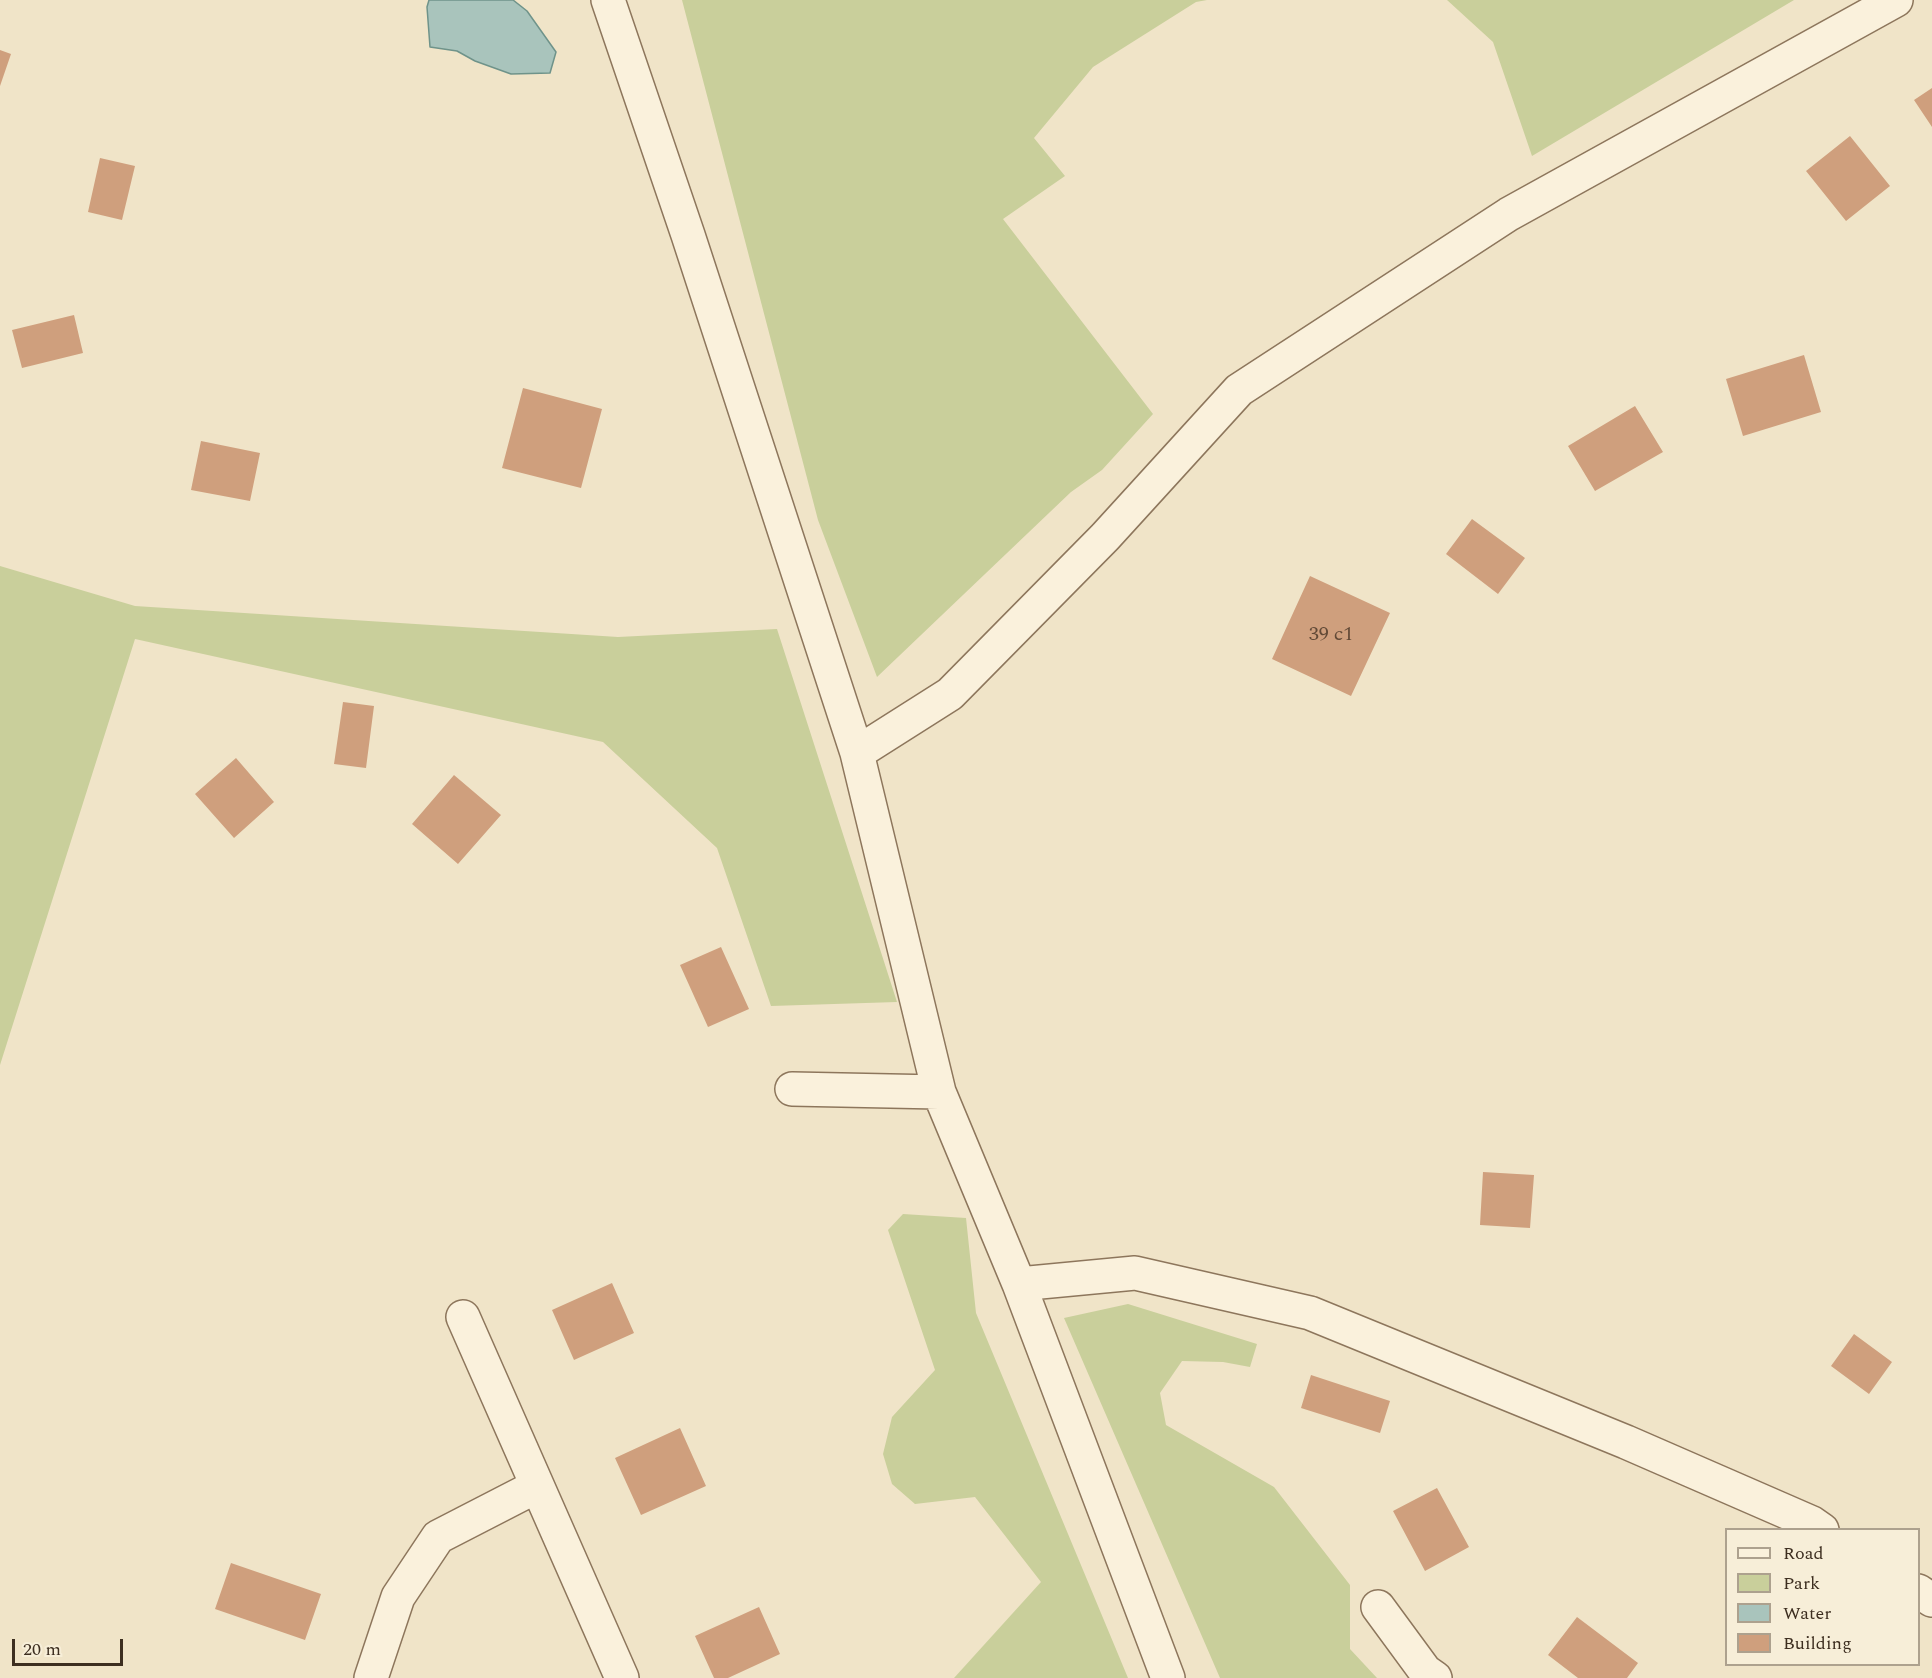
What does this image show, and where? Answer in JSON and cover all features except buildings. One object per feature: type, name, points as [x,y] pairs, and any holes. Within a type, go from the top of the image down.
[{"type":"street","points":[[608,0],[688,235],[857,753],[939,1092],[1019,1284],[1168,1678]]},
{"type":"street","points":[[857,753],[950,694],[1105,537],[1239,390],[1509,214],[1896,0]]},
{"type":"street","points":[[792,1089],[939,1092]]},
{"type":"street","points":[[1019,1284],[1135,1273],[1310,1313],[1626,1442],[1812,1522],[1820,1528]]},
{"type":"street","points":[[463,1317],[622,1678]]},
{"type":"street","points":[[371,1678],[398,1597],[438,1537],[537,1486]]},
{"type":"street","points":[[1378,1607],[1425,1671],[1436,1678]]},
{"type":"green space","points":[[682,0],[1207,0],[1196,2],[1093,67],[1034,138],[1065,176],[1003,219],[1153,414],[1102,470],[1071,492],[877,677],[818,520]]},
{"type":"green space","points":[[1447,0],[1794,0],[1532,156],[1493,42]]},
{"type":"green space","points":[[0,566],[135,606],[618,637],[777,629],[897,1002],[771,1006],[717,848],[603,742],[135,639],[0,1065]]},
{"type":"green space","points":[[903,1214],[966,1218],[976,1313],[1128,1678],[954,1678],[1041,1582],[975,1497],[915,1504],[892,1484],[883,1454],[892,1417],[935,1370],[888,1230]]},
{"type":"green space","points":[[1128,1304],[1257,1344],[1250,1367],[1223,1362],[1182,1361],[1160,1393],[1166,1425],[1274,1487],[1350,1585],[1350,1649],[1377,1678],[1220,1678],[1064,1318]]},
{"type":"water","points":[[429,0],[513,0],[527,11],[556,52],[550,73],[511,74],[475,61],[457,51],[430,47],[427,7]]}]
